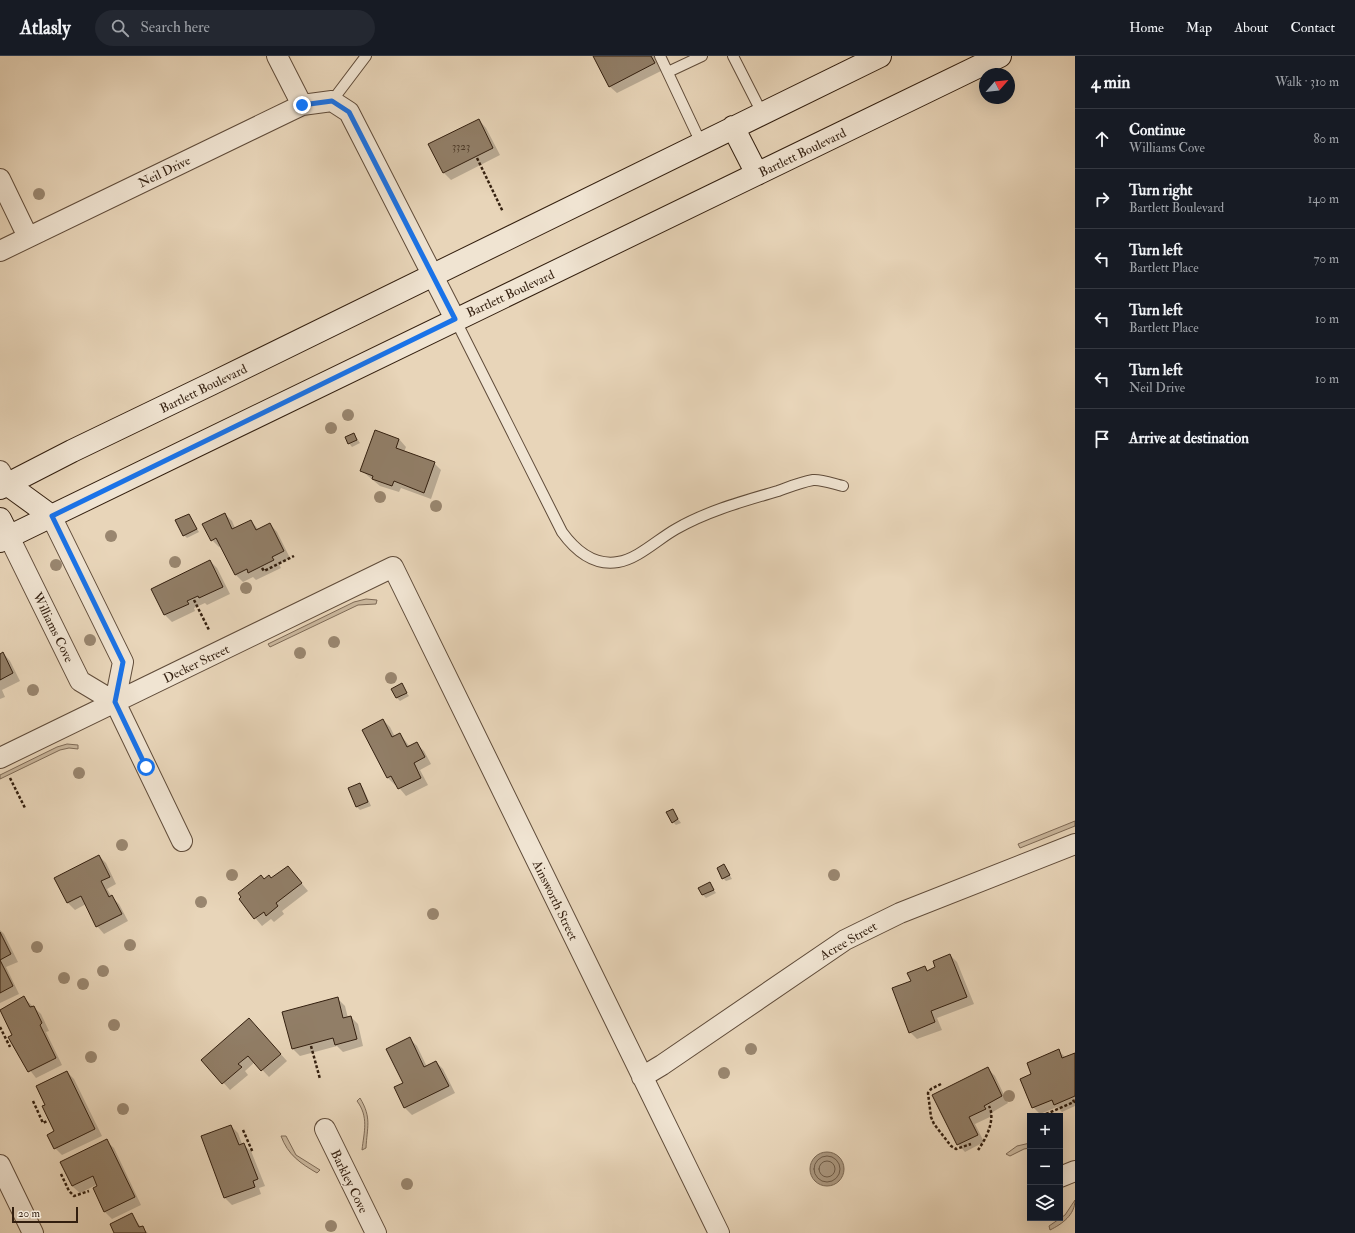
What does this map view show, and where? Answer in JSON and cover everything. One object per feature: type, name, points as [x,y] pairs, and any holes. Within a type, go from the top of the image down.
[{"type":"main road","name":"Bartlett Boulevard","points":[[2,481],[72,451],[433,276],[733,127],[880,56]]},
{"type":"main road","name":"Bartlett Boulevard","points":[[3,532],[52,516],[455,319],[1000,56]]},
{"type":"main road","points":[[733,127],[757,174]]},
{"type":"main road","points":[[2,481],[52,516]]},
{"type":"street","points":[[277,56],[302,105]]},
{"type":"street","points":[[332,101],[349,112],[455,319]]},
{"type":"street","name":"Neil Drive","points":[[0,251],[302,105],[332,101]]},
{"type":"street","points":[[0,179],[28,237]]},
{"type":"street","points":[[52,516],[123,662],[115,702],[182,842]]},
{"type":"street","name":"Williams Cove","points":[[3,532],[80,681],[115,702]]},
{"type":"street","name":"Decker Street","points":[[0,758],[393,567]]},
{"type":"street","name":"Ainsworth Street","points":[[393,567],[719,1233]]},
{"type":"street","name":"Acree Street","points":[[642,1076],[662,1065],[845,940],[900,913],[1075,844]]},
{"type":"street","name":"Barkley Cove","points":[[325,1129],[376,1233]]},
{"type":"street","points":[[0,1165],[33,1233]]},
{"type":"street","points":[[1063,1177],[1075,1171]]},
{"type":"lane","points":[[332,101],[366,56]]},
{"type":"lane","points":[[660,56],[701,143]]},
{"type":"lane","points":[[668,72],[702,56]]},
{"type":"lane","points":[[733,56],[762,113]]},
{"type":"lane","points":[[455,319],[562,532],[572,545],[582,554],[598,561],[618,562],[636,556],[677,528],[702,516],[770,493],[814,480],[843,486]]},
{"type":"path","points":[[477,158],[503,212]]},
{"type":"path","points":[[262,568],[264,571],[294,556]]},
{"type":"path","points":[[194,600],[209,630]]},
{"type":"path","points":[[10,778],[25,808]]},
{"type":"path","points":[[0,1027],[10,1047]]},
{"type":"path","points":[[311,1046],[320,1079]]},
{"type":"path","points":[[941,1084],[931,1089],[928,1093],[931,1117],[934,1124],[951,1146],[956,1149],[971,1144]]},
{"type":"path","points":[[1048,1113],[1074,1102],[1073,1099]]},
{"type":"path","points":[[33,1101],[43,1123],[47,1121]]},
{"type":"path","points":[[978,1150],[983,1143],[991,1123],[992,1115],[989,1106]]},
{"type":"path","points":[[243,1130],[253,1153]]},
{"type":"path","points":[[61,1174],[69,1191],[74,1196],[89,1191]]},
{"type":"shaded area","points":[[366,599],[377,600],[376,604],[358,605],[270,647],[268,644],[354,602]]},
{"type":"shaded area","points":[[67,744],[78,745],[78,749],[69,748],[60,750],[0,779],[0,775],[57,747]]},
{"type":"shaded area","points":[[1075,821],[1075,826],[1020,848],[1018,844]]},
{"type":"shaded area","points":[[360,1098],[366,1111],[368,1123],[366,1148],[362,1150],[365,1125],[361,1107],[357,1101]]},
{"type":"shaded area","points":[[281,1136],[286,1136],[296,1155],[320,1170],[317,1173],[295,1158],[287,1148]]},
{"type":"shaded area","points":[[1027,1144],[1027,1148],[1010,1156],[1006,1154],[1017,1146]]},
{"type":"shaded area","points":[[1075,1200],[1073,1210],[1070,1215],[1059,1225],[1050,1230],[1049,1226],[1056,1221],[1063,1221],[1063,1216]]},
{"type":"water","points":[[827,1152],[839,1157],[844,1169],[839,1181],[827,1186],[815,1181],[810,1169],[815,1157]]},
{"type":"building","points":[[593,56],[651,56],[655,63],[609,87]]},
{"type":"building","points":[[479,119],[493,148],[443,173],[428,144]]},
{"type":"building","points":[[375,430],[399,439],[396,448],[435,462],[424,493],[394,481],[392,486],[372,479],[373,476],[360,471]]},
{"type":"building","points":[[354,433],[357,440],[348,444],[345,437]]},
{"type":"building","points":[[225,513],[232,529],[251,520],[256,530],[270,523],[284,551],[272,557],[274,560],[248,573],[247,569],[235,575],[216,538],[211,541],[202,524]]},
{"type":"building","points":[[189,514],[197,529],[183,536],[175,520]]},
{"type":"building","points":[[210,560],[223,587],[199,598],[198,596],[187,601],[189,604],[164,615],[151,589]]},
{"type":"building","points":[[3,652],[13,673],[0,680],[0,654]]},
{"type":"building","points":[[402,683],[407,693],[396,698],[391,689]]},
{"type":"building","points":[[383,719],[392,737],[400,733],[407,747],[417,742],[425,757],[414,763],[421,778],[398,789],[391,776],[387,778],[362,730]]},
{"type":"building","points":[[360,783],[368,802],[356,807],[348,788]]},
{"type":"building","points":[[673,809],[678,819],[672,823],[666,812]]},
{"type":"building","points":[[99,855],[110,877],[101,881],[109,897],[112,895],[122,914],[96,927],[81,896],[67,903],[54,878]]},
{"type":"building","points":[[724,864],[730,875],[722,879],[717,868]]},
{"type":"building","points":[[288,866],[302,883],[276,903],[278,906],[266,916],[264,912],[254,919],[239,899],[241,897],[238,893],[261,875],[264,879],[269,875],[271,878]]},
{"type":"building","points":[[710,882],[714,890],[702,895],[698,888]]},
{"type":"building","points":[[0,932],[11,954],[0,960]]},
{"type":"building","points":[[950,954],[967,997],[931,1011],[935,1022],[909,1033],[892,988],[911,981],[907,973],[925,966],[927,971],[935,967],[933,961]]},
{"type":"building","points":[[0,960],[13,986],[0,993]]},
{"type":"building","points":[[24,996],[30,1007],[34,1006],[42,1023],[40,1025],[56,1058],[28,1072],[8,1037],[12,1035],[0,1010]]},
{"type":"building","points":[[338,997],[343,1018],[351,1016],[357,1039],[335,1045],[333,1038],[292,1049],[282,1012]]},
{"type":"building","points":[[249,1018],[281,1054],[261,1071],[248,1056],[238,1064],[242,1067],[222,1084],[201,1060]]},
{"type":"building","points":[[410,1037],[424,1067],[436,1061],[449,1086],[404,1108],[394,1087],[403,1083],[386,1049]]},
{"type":"building","points":[[1059,1049],[1062,1058],[1075,1053],[1075,1096],[1054,1105],[1052,1100],[1032,1108],[1020,1079],[1031,1074],[1027,1063]]},
{"type":"building","points":[[988,1067],[1002,1096],[984,1106],[986,1109],[969,1117],[978,1135],[957,1145],[932,1095]]},
{"type":"building","points":[[67,1071],[95,1129],[54,1149],[47,1135],[54,1131],[42,1106],[45,1105],[36,1086]]},
{"type":"building","points":[[231,1125],[239,1145],[244,1143],[258,1179],[253,1181],[255,1187],[224,1198],[201,1136]]},
{"type":"building","points":[[107,1139],[135,1197],[104,1212],[93,1188],[97,1186],[93,1176],[72,1186],[60,1162]]},
{"type":"building","points":[[132,1213],[139,1227],[143,1226],[146,1233],[114,1233],[110,1224]]},
{"type":"route","points":[[146,767],[115,702],[123,662],[52,516],[455,319],[349,112],[332,101],[302,105]]}]
